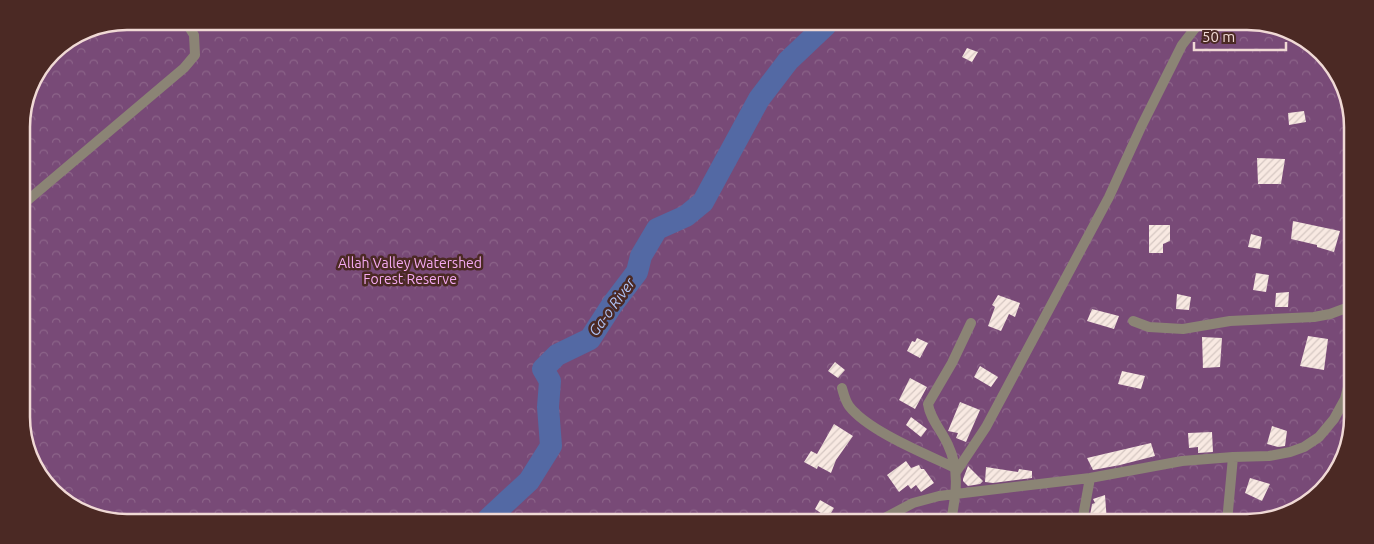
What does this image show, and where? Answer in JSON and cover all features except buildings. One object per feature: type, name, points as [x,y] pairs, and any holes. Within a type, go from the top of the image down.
[{"type":"street","points":[[30,199],[184,68],[195,55],[194,35],[191,30]]},
{"type":"street","points":[[956,470],[986,428],[1109,197],[1182,45],[1193,30]]},
{"type":"street","points":[[1134,321],[1149,327],[1168,329],[1230,321],[1314,317],[1344,309]]},
{"type":"street","points":[[952,514],[956,495],[956,470],[948,445],[929,410],[928,404],[952,363],[971,323]]},
{"type":"street","points":[[842,388],[845,399],[850,407],[871,425],[956,470]]},
{"type":"street","points":[[893,514],[913,503],[938,496],[1090,478],[1182,461],[1269,456],[1290,452],[1304,447],[1319,437],[1334,419],[1344,401]]},
{"type":"street","points":[[1228,514],[1233,457]]},
{"type":"street","points":[[1083,514],[1090,478]]},
{"type":"green space","name":"Allah Valley Watershed Forest Reserve","points":[[120,30],[1254,30],[1278,35],[1301,46],[1316,58],[1331,78],[1337,90],[1343,114],[1344,424],[1339,448],[1324,476],[1306,494],[1278,509],[1254,514],[120,514],[96,509],[73,498],[54,481],[40,460],[32,436],[30,424],[30,120],[37,90],[46,73],[58,58],[73,46],[90,37]]},
{"type":"waterway","name":"Ga-o River","points":[[493,514],[529,481],[551,446],[548,407],[550,381],[543,369],[557,355],[590,339],[612,305],[637,272],[641,256],[657,229],[686,216],[703,202],[759,99],[788,61],[821,30]]}]
